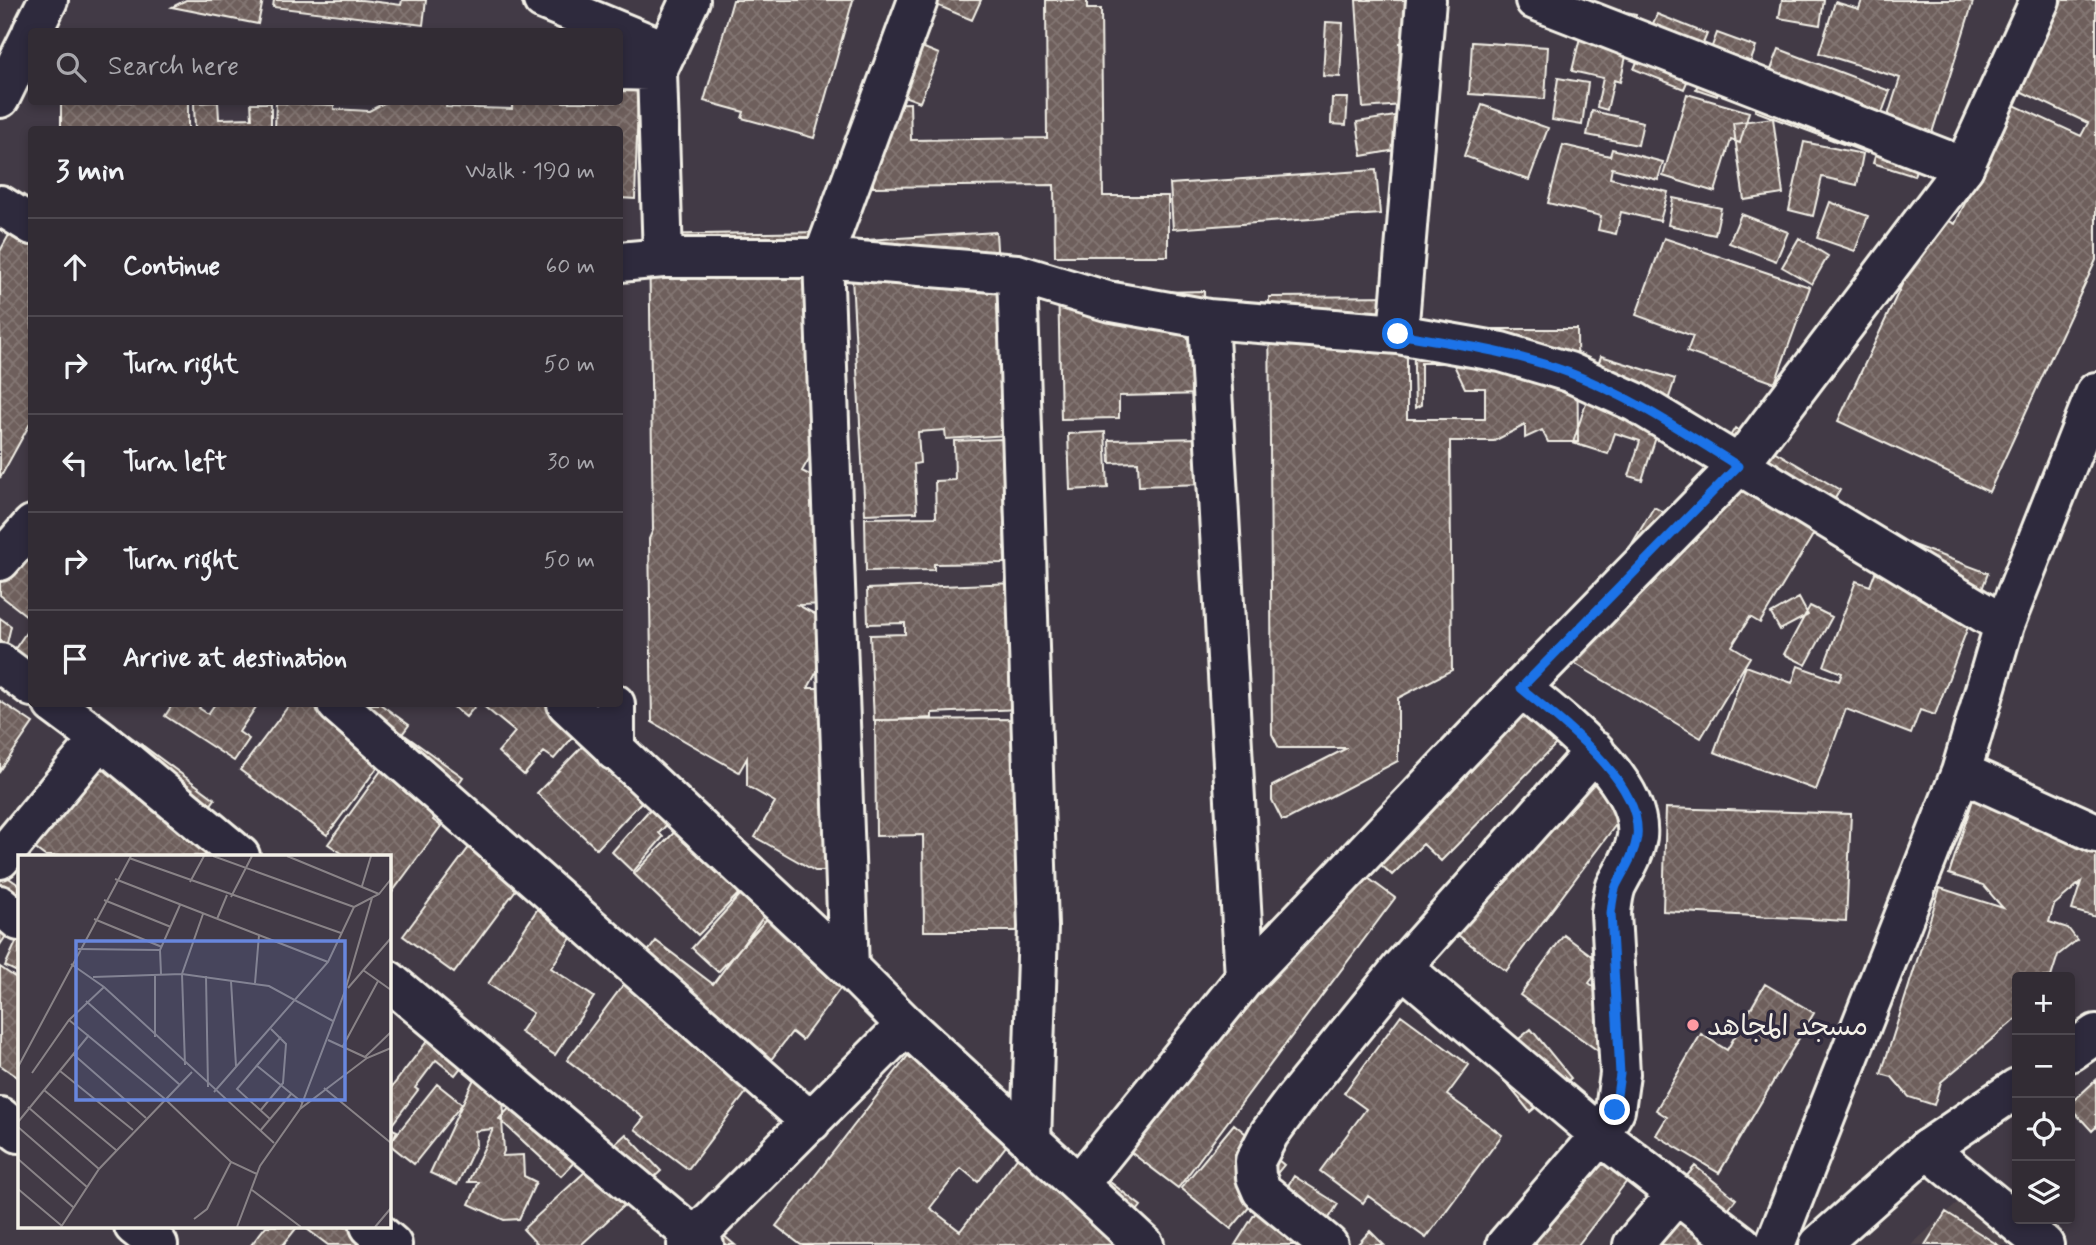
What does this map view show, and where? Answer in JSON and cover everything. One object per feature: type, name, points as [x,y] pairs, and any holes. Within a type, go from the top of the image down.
[{"type":"street","points":[[36,28],[48,0]]},
{"type":"street","points":[[542,0],[597,28]]},
{"type":"street","points":[[663,258],[662,61],[690,0]]},
{"type":"street","points":[[849,968],[823,258],[918,0]]},
{"type":"street","points":[[1398,334],[1426,0]]},
{"type":"street","points":[[1535,0],[1964,167]]},
{"type":"street","points":[[1079,1184],[1245,978],[1521,688],[1738,466],[1964,167],[2040,0]]},
{"type":"street","points":[[623,41],[662,61]]},
{"type":"street","points":[[0,98],[28,48]]},
{"type":"street","points":[[623,69],[662,61]]},
{"type":"street","points":[[0,205],[28,222]]},
{"type":"street","points":[[623,262],[663,258],[823,258],[1017,274],[1107,301],[1208,319],[1398,334],[1501,352],[1569,372],[1635,402],[2004,625]]},
{"type":"street","points":[[1017,274],[1038,927],[1031,1142]]},
{"type":"street","points":[[1208,319],[1245,978]]},
{"type":"street","points":[[1775,1245],[1961,772],[2004,625],[2096,394]]},
{"type":"street","points":[[0,561],[28,530]]},
{"type":"street","points":[[0,663],[28,684]]},
{"type":"street","points":[[1506,1245],[1600,1135],[1615,1110],[1620,1074],[1611,913],[1615,889],[1630,862],[1638,824],[1630,800],[1595,751],[1521,688]]},
{"type":"street","points":[[57,707],[100,739],[239,855]]},
{"type":"street","points":[[340,707],[811,1122]]},
{"type":"street","points":[[569,707],[1144,1245]]},
{"type":"street","points":[[615,707],[615,751]]},
{"type":"street","points":[[0,859],[100,739]]},
{"type":"street","points":[[1328,1245],[1262,1191],[1256,1177],[1255,1161],[1269,1134],[1402,967],[1595,751]]},
{"type":"street","points":[[1961,772],[2091,820]]},
{"type":"street","points":[[0,905],[18,920]]},
{"type":"street","points":[[1402,967],[1600,1135],[1742,1245]]},
{"type":"street","points":[[390,983],[695,1242],[906,1025]]},
{"type":"street","points":[[2075,1049],[2096,1034]]},
{"type":"street","points":[[1819,1245],[1927,1149],[2012,1091]]},
{"type":"street","points":[[0,1117],[18,1132]]},
{"type":"street","points":[[1927,1149],[2044,1245]]},
{"type":"street","points":[[1633,1245],[1676,1195]]},
{"type":"street","points":[[137,1228],[158,1245]]},
{"type":"street","points":[[372,1228],[392,1245]]},
{"type":"shaded area","points":[[1980,1183],[2012,1209],[2012,1224],[2030,1224],[2056,1245],[1911,1245]]},
{"type":"building","points":[[186,0],[263,0],[258,24],[172,7]]},
{"type":"building","points":[[274,0],[362,0],[401,5],[402,0],[426,0],[423,25],[273,7]]},
{"type":"building","points":[[733,0],[853,0],[814,138],[742,118],[744,112],[704,101]]},
{"type":"building","points":[[936,0],[981,0],[972,20],[934,4]]},
{"type":"building","points":[[1046,0],[1087,0],[1087,9],[1101,9],[1103,196],[1168,196],[1168,256],[1055,256],[1054,185],[873,187],[872,104],[910,103],[911,140],[1047,138]]},
{"type":"building","points":[[1356,0],[1420,0],[1422,42],[1400,43],[1403,105],[1363,108]]},
{"type":"building","points":[[1782,0],[1824,0],[1820,25],[1779,18]]},
{"type":"building","points":[[1862,0],[1973,2],[1931,136],[1927,135],[1914,176],[1873,163],[1900,78],[1819,53],[1835,2],[1859,9]]},
{"type":"building","points":[[2062,0],[2096,0],[2096,260],[1989,492],[1838,421],[1935,214],[1955,224],[2012,104],[2081,136],[2088,123],[2020,91]]},
{"type":"building","points":[[1588,4],[1636,14],[1620,82],[1614,80],[1607,110],[1597,107],[1603,78],[1572,71]]},
{"type":"building","points":[[1657,14],[1707,34],[1684,89],[1634,69]]},
{"type":"building","points":[[1326,22],[1343,23],[1340,77],[1323,76]]},
{"type":"building","points":[[1717,33],[1756,47],[1741,87],[1724,80],[1717,96],[1696,89]]},
{"type":"building","points":[[623,35],[640,35],[635,199],[623,198],[623,126],[275,126],[276,105],[334,105],[334,109],[369,111],[380,105],[512,109],[512,105],[623,105]]},
{"type":"building","points":[[1472,42],[1548,47],[1545,99],[1469,94]]},
{"type":"building","points":[[917,45],[939,54],[920,102],[898,94]]},
{"type":"building","points":[[1779,49],[1890,91],[1867,153],[1755,111]]},
{"type":"building","points":[[1558,78],[1588,83],[1582,125],[1552,120]]},
{"type":"building","points":[[1687,94],[1749,112],[1740,143],[1731,140],[1715,192],[1663,176]]},
{"type":"building","points":[[1332,98],[1348,98],[1346,125],[1331,124]]},
{"type":"building","points":[[61,105],[188,105],[188,126],[61,126]]},
{"type":"building","points":[[194,105],[218,105],[219,119],[252,118],[251,105],[271,105],[271,126],[195,126]]},
{"type":"building","points":[[1482,105],[1548,128],[1529,180],[1464,156]]},
{"type":"building","points":[[1592,111],[1643,122],[1638,145],[1587,135]]},
{"type":"building","points":[[1408,114],[1413,147],[1362,156],[1357,122]]},
{"type":"building","points":[[1773,118],[1783,194],[1744,200],[1733,123]]},
{"type":"building","points":[[1804,142],[1863,154],[1857,185],[1822,177],[1813,216],[1789,210]]},
{"type":"building","points":[[1563,145],[1610,156],[1612,149],[1663,162],[1658,180],[1612,168],[1610,178],[1668,192],[1660,221],[1621,212],[1616,234],[1598,230],[1601,216],[1548,203]]},
{"type":"building","points":[[1376,170],[1380,214],[1173,229],[1170,184]]},
{"type":"building","points":[[1673,198],[1721,208],[1715,235],[1668,225]]},
{"type":"building","points":[[1830,202],[1868,216],[1855,251],[1817,238]]},
{"type":"building","points":[[24,208],[28,210],[28,427],[0,478],[0,251]]},
{"type":"building","points":[[1741,214],[1788,232],[1776,261],[1729,243]]},
{"type":"building","points":[[820,232],[823,434],[802,471],[819,480],[854,603],[798,605],[826,620],[826,655],[808,688],[834,688],[829,871],[815,871],[755,837],[775,802],[747,786],[747,758],[739,772],[652,722],[649,539],[653,530],[649,235]]},
{"type":"building","points":[[996,232],[1008,435],[946,439],[945,430],[918,432],[920,463],[914,464],[917,512],[865,514],[850,241]]},
{"type":"building","points":[[1664,238],[1810,287],[1775,383],[1687,352],[1693,336],[1636,315]]},
{"type":"building","points":[[1799,238],[1828,256],[1812,284],[1782,267]]},
{"type":"building","points":[[1118,281],[1118,293],[1204,291],[1206,394],[1119,396],[1119,418],[1061,419],[1058,283]]},
{"type":"building","points":[[1407,296],[1407,419],[1485,419],[1485,388],[1465,388],[1453,363],[1421,363],[1421,405],[1415,408],[1413,329],[1577,329],[1578,442],[1548,442],[1542,430],[1525,438],[1525,425],[1494,441],[1450,441],[1452,670],[1398,698],[1398,761],[1282,820],[1272,800],[1272,786],[1347,748],[1279,748],[1272,734],[1269,297]]},
{"type":"building","points":[[1601,356],[1675,379],[1642,480],[1629,476],[1640,441],[1615,433],[1608,454],[1573,443]]},
{"type":"building","points":[[1735,428],[1840,490],[1760,623],[1750,617],[1732,646],[1750,657],[1701,738],[1564,657],[1654,507],[1679,521]]},
{"type":"building","points":[[1105,432],[1108,488],[1070,490],[1068,434]]},
{"type":"building","points":[[1204,438],[1206,484],[1139,486],[1138,462],[1110,463],[1109,440]]},
{"type":"building","points":[[1002,439],[1005,563],[934,564],[934,570],[866,571],[865,518],[936,517],[935,481],[955,480],[954,441]]},
{"type":"building","points":[[28,523],[28,617],[0,595],[0,557]]},
{"type":"building","points":[[1889,536],[1988,573],[1935,715],[1920,710],[1911,734],[1846,709],[1816,790],[1714,752],[1746,666],[1792,683],[1798,666],[1839,681],[1842,673],[1824,666],[1856,581],[1870,586]]},
{"type":"building","points":[[1014,583],[1019,709],[932,713],[932,718],[874,721],[870,635],[905,634],[905,623],[868,624],[867,589]]},
{"type":"building","points":[[1799,598],[1808,615],[1780,630],[1771,614]]},
{"type":"building","points":[[1810,606],[1832,617],[1806,665],[1784,654]]},
{"type":"building","points":[[0,618],[11,626],[1,669],[28,630],[28,705],[10,694],[0,673]]},
{"type":"building","points":[[1514,694],[1561,739],[1441,861],[1423,844],[1392,875],[1363,848]]},
{"type":"building","points":[[0,701],[33,723],[0,771]]},
{"type":"building","points":[[31,707],[52,707],[42,714]]},
{"type":"building","points":[[171,707],[200,707],[208,714],[213,707],[256,707],[239,732],[249,739],[234,761],[165,716]]},
{"type":"building","points":[[288,707],[384,707],[409,725],[327,835],[240,770]]},
{"type":"building","points":[[454,707],[474,707],[466,717]]},
{"type":"building","points":[[485,707],[599,707],[554,759],[544,752],[524,775],[498,752],[515,732]]},
{"type":"building","points":[[107,719],[215,799],[202,817],[238,855],[44,855],[18,836]]},
{"type":"building","points":[[1021,719],[1022,931],[924,931],[923,835],[876,836],[875,720]]},
{"type":"building","points":[[602,726],[661,781],[597,849],[537,793]]},
{"type":"building","points":[[406,736],[463,777],[433,820],[441,826],[390,895],[390,855],[344,855],[328,844]]},
{"type":"building","points":[[1601,754],[1645,786],[1506,971],[1430,914],[1487,839],[1519,863]]},
{"type":"building","points":[[1980,778],[2096,814],[2096,917],[2072,910],[2081,882],[2054,905],[2049,922],[2068,928],[2077,940],[2058,955],[2053,972],[2012,972],[2012,1022],[1941,1082],[1934,1105],[1909,1097],[1892,1077],[1881,1074],[1940,888],[2003,908],[1983,885],[1949,874]]},
{"type":"building","points":[[667,790],[685,805],[659,833],[663,837],[633,872],[612,852]]},
{"type":"building","points":[[1666,808],[1851,814],[1846,921],[1663,911]]},
{"type":"building","points":[[690,816],[755,877],[698,935],[634,874]]},
{"type":"building","points":[[485,826],[535,864],[454,973],[403,936]]},
{"type":"building","points":[[1337,855],[1395,898],[1178,1188],[1120,1144]]},
{"type":"building","points":[[0,872],[18,884],[18,918],[0,945]]},
{"type":"building","points":[[554,884],[591,908],[551,968],[594,997],[555,1055],[520,1032],[533,1013],[488,984]]},
{"type":"building","points":[[750,884],[777,908],[718,972],[692,948]]},
{"type":"building","points":[[768,911],[851,974],[802,1040],[792,1032],[688,1169],[635,1129],[644,1118],[567,1060],[656,941],[713,984]]},
{"type":"building","points":[[1564,935],[1603,964],[1589,983],[1608,997],[1596,1013],[1614,1026],[1597,1050],[1520,995]]},
{"type":"building","points":[[18,938],[18,972],[5,966]]},
{"type":"building","points":[[0,967],[18,979],[18,1077],[0,1065]]},
{"type":"building","points":[[1765,984],[1814,1013],[1719,1173],[1656,1135],[1667,1117],[1656,1110],[1701,1034],[1727,1050]]},
{"type":"building","points":[[448,1014],[482,1040],[455,1075],[436,1060],[415,1088],[418,1090],[390,1127],[390,1089]]},
{"type":"building","points":[[1401,1015],[1469,1065],[1447,1095],[1502,1135],[1426,1238],[1368,1196],[1363,1203],[1320,1171],[1366,1109],[1344,1093]]},
{"type":"building","points":[[1531,1029],[1571,1078],[1530,1112],[1490,1063]]},
{"type":"building","points":[[921,1039],[1027,1119],[978,1182],[961,1168],[930,1208],[960,1231],[1040,1128],[1141,1206],[1110,1245],[801,1245],[776,1226]]},
{"type":"building","points":[[488,1049],[521,1064],[503,1100],[502,1120],[502,1156],[523,1155],[524,1176],[536,1182],[519,1219],[504,1220],[469,1204],[479,1182],[468,1182],[493,1129],[475,1131],[476,1145],[457,1185],[430,1173]]},
{"type":"building","points":[[537,1079],[599,1136],[561,1176],[499,1119]]},
{"type":"building","points":[[2096,1080],[2096,1127],[2092,1131],[2075,1112],[2075,1099]]},
{"type":"building","points":[[437,1084],[462,1104],[414,1164],[390,1143]]},
{"type":"building","points":[[1234,1124],[1284,1165],[1231,1229],[1181,1188]]},
{"type":"building","points":[[1598,1127],[1643,1160],[1578,1245],[1509,1245]]},
{"type":"building","points":[[390,1128],[397,1131],[390,1145]]},
{"type":"building","points":[[626,1134],[661,1171],[581,1245],[538,1245],[523,1229]]},
{"type":"building","points":[[1695,1166],[1736,1199],[1699,1245],[1630,1245]]},
{"type":"building","points":[[1294,1176],[1338,1204],[1326,1223],[1345,1235],[1338,1245],[1235,1245],[1261,1204],[1272,1211]]},
{"type":"building","points":[[1946,1212],[1998,1245],[1925,1245]]},
{"type":"building","points":[[264,1228],[296,1228],[283,1245],[251,1245]]},
{"type":"building","points":[[306,1228],[387,1228],[382,1245],[328,1245]]},
{"type":"building","points":[[717,1230],[735,1245],[704,1245]]},
{"type":"building","points":[[1370,1231],[1384,1245],[1357,1245]]},
{"type":"place","name":"مسجد المجاهد","points":[[1693,1025]]},
{"type":"route","points":[[1398,334],[1501,352],[1569,372],[1635,402],[1738,466],[1521,688],[1595,751],[1626,793],[1634,807],[1638,824],[1630,862],[1615,889],[1611,913],[1620,1074],[1615,1110]]}]
